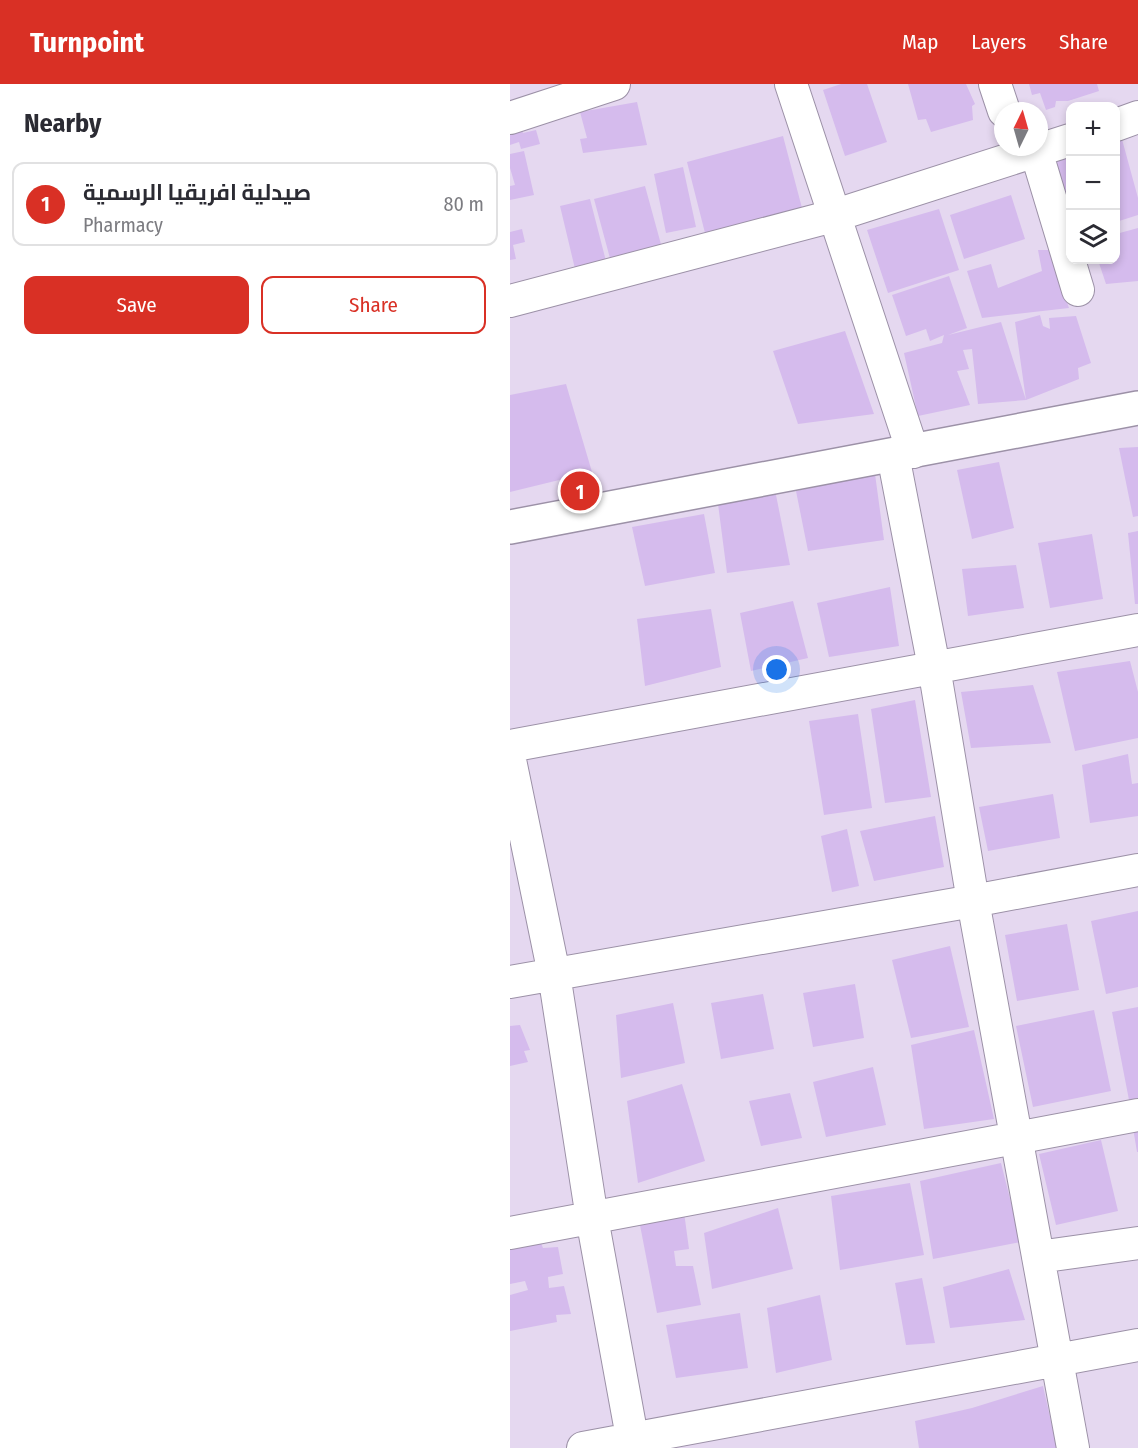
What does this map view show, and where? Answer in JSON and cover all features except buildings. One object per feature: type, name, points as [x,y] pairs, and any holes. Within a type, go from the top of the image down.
[{"type":"main road","points":[[510,527],[1138,408]]},
{"type":"street","points":[[510,118],[614,84]]},
{"type":"street","points":[[791,84],[833,216],[903,454],[934,667],[973,901],[1073,1448]]},
{"type":"street","points":[[995,84],[1001,102]]},
{"type":"street","points":[[1120,124],[1138,117]]},
{"type":"street","points":[[1048,146],[1066,141]]},
{"type":"street","points":[[510,301],[833,216],[1011,156]]},
{"type":"street","points":[[1025,156],[1078,290]]},
{"type":"street","points":[[510,746],[1138,630]]},
{"type":"street","points":[[510,760],[554,974],[592,1218],[633,1443]]},
{"type":"street","points":[[510,982],[1138,870]]},
{"type":"street","points":[[510,1233],[1138,1115]]},
{"type":"street","points":[[1038,1257],[1138,1243]]},
{"type":"street","points":[[583,1448],[633,1443],[1138,1345]]},
{"type":"place","name":"صيدلية افريقيا الرسمية","points":[[580,491]]}]
